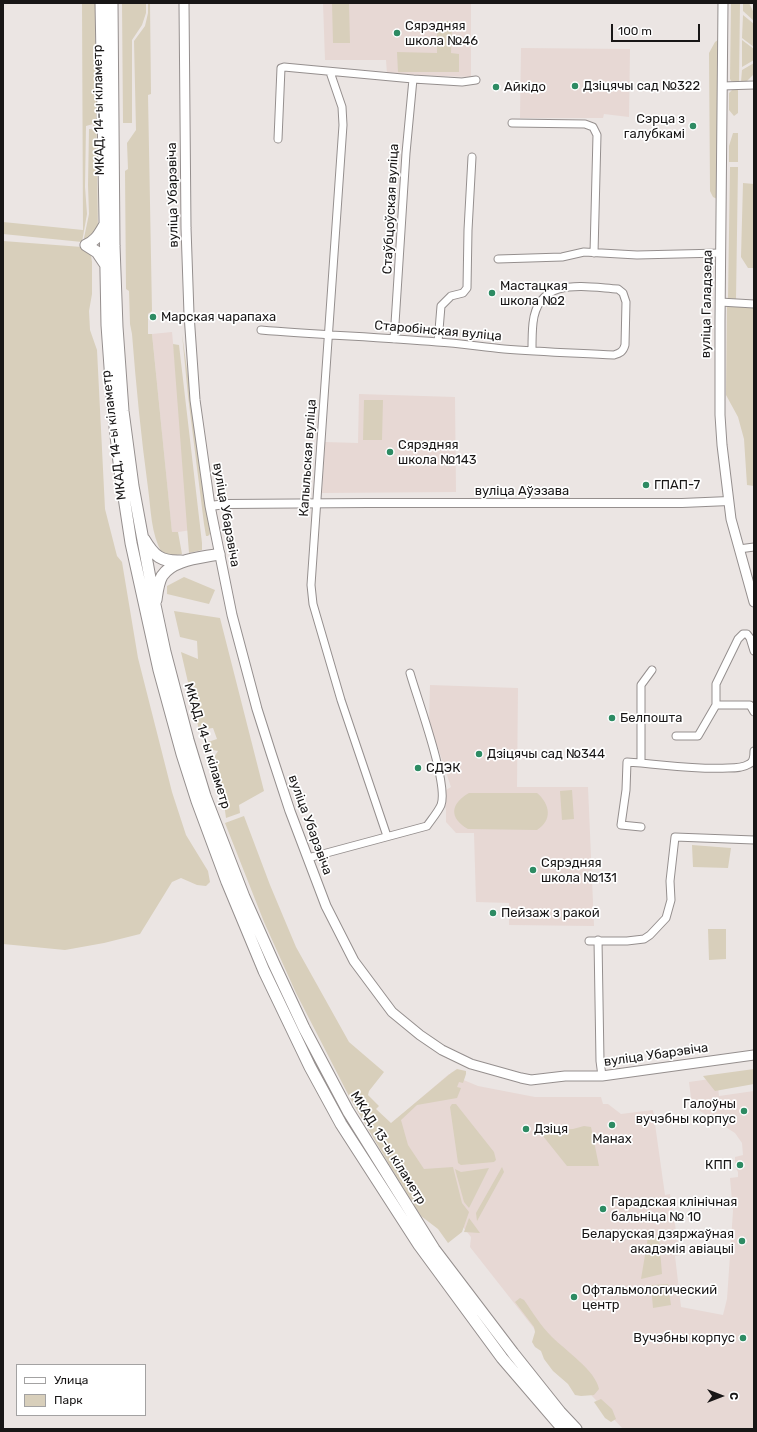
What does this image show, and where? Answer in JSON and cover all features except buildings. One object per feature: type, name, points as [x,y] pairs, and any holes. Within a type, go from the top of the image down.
[{"type":"highway","name":"МКАД, 14-ы кіламетр","points":[[101,3],[107,325],[113,409],[120,471],[131,543],[161,678],[182,754],[221,854]]},
{"type":"highway","name":"МКАД, 14-ы кіламетр","points":[[112,3],[116,327],[123,411],[141,534],[165,652],[188,740],[221,854]]},
{"type":"highway","points":[[104,226],[98,236],[86,245],[97,252],[106,265]]},
{"type":"highway","points":[[141,534],[149,548],[162,560],[173,562],[185,561],[219,554]]},
{"type":"highway","points":[[155,605],[162,576],[170,568],[185,561]]},
{"type":"highway","name":"МКАД, 13-ы кіламетр","points":[[221,854],[264,971],[310,1067],[341,1124],[434,1265],[502,1358],[563,1429]]},
{"type":"highway","name":"МКАД, 13-ы кіламетр","points":[[221,854],[244,897],[304,1028],[348,1111],[434,1249],[513,1353],[560,1412],[576,1429]]},
{"type":"main road","name":"вуліца Убарэвіча","points":[[184,3],[186,228],[189,314],[196,407],[210,506],[232,615],[270,754],[329,912],[354,961],[382,1001],[392,1012],[420,1035],[442,1050],[471,1064],[531,1080],[562,1077],[602,1076],[754,1054]]},
{"type":"main road","name":"вуліца Галадзеда","points":[[723,3],[720,415],[731,519],[754,602]]},
{"type":"street","points":[[278,139],[281,68],[288,67],[413,79],[462,82],[476,80]]},
{"type":"street","name":"Капыльская вуліца","points":[[330,72],[342,107],[342,125],[311,585],[313,604],[341,700],[387,836]]},
{"type":"street","name":"Стаўбцоўская вуліца","points":[[394,339],[406,153],[413,79]]},
{"type":"street","points":[[722,86],[754,85]]},
{"type":"street","points":[[512,123],[585,124],[593,127],[597,134],[594,253]]},
{"type":"street","points":[[438,342],[441,306],[451,296],[463,293],[467,288],[468,230],[472,157]]},
{"type":"street","points":[[498,259],[562,257],[584,252],[637,255],[721,253]]},
{"type":"street","name":"Старобінская вуліца","points":[[261,330],[532,350],[614,355],[624,350],[625,345],[626,302],[623,294],[618,289],[574,286],[546,294],[539,303],[533,321],[532,350]]},
{"type":"street","points":[[720,302],[754,304]]},
{"type":"street","name":"вуліца Аўэзава","points":[[210,506],[226,504],[316,503],[729,502]]},
{"type":"street","points":[[739,549],[754,547]]},
{"type":"street","points":[[676,736],[698,736],[716,705],[716,684],[738,639],[743,634],[748,634],[754,651]]},
{"type":"street","points":[[641,763],[641,685],[652,670]]},
{"type":"street","points":[[308,858],[427,826],[441,805],[442,792],[438,766],[410,673]]},
{"type":"street","points":[[716,705],[752,708]]},
{"type":"street","points":[[641,827],[621,825],[626,790],[627,762],[690,768],[736,768],[750,764],[754,759],[754,751]]},
{"type":"street","points":[[589,941],[627,941],[644,938],[650,935],[666,918],[671,900],[670,881],[675,837],[754,840]]},
{"type":"street","points":[[598,940],[600,1060],[602,1076]]},
{"type":"shaded area","name":"Сярэдняя школа №46","points":[[323,3],[471,3],[471,77],[387,74],[386,60],[325,60]]},
{"type":"shaded area","name":"Дзіцячы сад №322","points":[[521,48],[630,49],[629,117],[604,114],[603,118],[520,118]]},
{"type":"shaded area","points":[[172,332],[191,530],[172,533],[152,334]]},
{"type":"shaded area","name":"Сярэдняя школа №143","points":[[359,394],[455,397],[456,492],[322,493],[325,442],[358,443]]},
{"type":"shaded area","name":"Сярэдняя школа №131","points":[[430,685],[518,688],[517,787],[588,787],[594,926],[509,925],[509,903],[476,902],[474,833],[456,833],[446,822],[444,800],[446,790],[451,787],[429,721]]},
{"type":"shaded area","points":[[449,1074],[478,1086],[535,1097],[601,1097],[603,1104],[608,1104],[621,1114],[653,1110],[665,1195],[670,1194],[680,1255],[675,1256],[681,1307],[723,1315],[727,1299],[733,1211],[730,1178],[738,1177],[738,1172],[735,1166],[735,1157],[743,1155],[742,1143],[735,1133],[692,1106],[689,1082],[717,1078],[719,1096],[754,1091],[754,1429],[623,1429],[562,1364],[470,1247],[471,1237],[387,1127]]},
{"type":"green space","points":[[82,3],[95,3],[98,232],[85,242],[84,238],[89,214],[89,129],[93,129],[93,124],[86,126],[85,187],[87,214],[82,242],[3,234],[3,222],[83,230]]},
{"type":"green space","points":[[122,3],[146,3],[146,13],[142,25],[132,40],[132,123],[123,123]]},
{"type":"green space","points":[[148,3],[150,3],[151,94],[148,95],[152,311],[148,314],[148,334],[152,334],[172,532],[178,532],[182,554],[171,556],[162,553],[158,546],[152,522],[130,324],[129,291],[126,289],[125,171],[128,169],[127,143],[136,130],[134,41],[145,26],[148,13]]},
{"type":"green space","points":[[332,3],[349,3],[350,43],[333,43]]},
{"type":"green space","points":[[731,3],[740,3],[739,83],[731,81],[730,79]]},
{"type":"green space","points":[[743,3],[749,3],[754,13],[754,21],[743,11]]},
{"type":"green space","points":[[743,15],[754,24],[754,47],[742,38]]},
{"type":"green space","points":[[437,21],[452,21],[451,53],[459,54],[459,72],[398,72],[397,52],[437,53]]},
{"type":"green space","points":[[718,40],[717,199],[713,197],[710,191],[709,53],[715,42]]},
{"type":"green space","points":[[742,40],[754,49],[754,60],[742,67]]},
{"type":"green space","points":[[754,63],[754,74],[746,82],[741,82],[742,70]]},
{"type":"green space","points":[[738,89],[738,113],[734,116],[729,110],[729,93],[732,90]]},
{"type":"green space","points":[[733,133],[738,133],[738,162],[729,162],[729,146]]},
{"type":"green space","points":[[730,167],[738,167],[736,299],[728,298]]},
{"type":"green space","points":[[743,183],[754,184],[754,268],[748,268],[741,257]]},
{"type":"green space","points":[[3,241],[82,247],[91,255],[92,294],[89,311],[90,330],[97,350],[105,509],[117,556],[122,562],[138,658],[172,792],[186,835],[208,871],[210,882],[206,886],[197,885],[181,878],[172,882],[140,934],[104,943],[65,950],[3,944]]},
{"type":"green space","points":[[727,306],[754,307],[754,486],[747,485],[744,439],[738,417],[726,395]]},
{"type":"green space","points":[[182,334],[209,523],[210,534],[208,536],[206,536],[204,524]]},
{"type":"green space","points":[[173,344],[179,345],[202,543],[202,550],[189,553]]},
{"type":"green space","points":[[364,400],[383,400],[382,440],[363,440]]},
{"type":"green space","points":[[184,577],[215,590],[209,604],[167,594],[167,586]]},
{"type":"green space","points":[[174,611],[220,618],[264,791],[239,805],[240,813],[226,818],[220,775],[213,776],[211,762],[218,751],[206,749],[205,743],[217,739],[213,728],[199,730],[181,652],[198,659],[197,641],[180,637]]},
{"type":"green space","points":[[572,790],[574,819],[562,820],[560,791]]},
{"type":"green space","points":[[469,793],[537,793],[545,802],[547,807],[548,812],[546,822],[537,830],[468,829],[457,820],[454,811],[458,802]]},
{"type":"green space","points":[[244,816],[270,885],[296,947],[349,1042],[384,1072],[369,1091],[368,1095],[379,1106],[376,1109],[391,1123],[451,1073],[457,1069],[466,1071],[463,1083],[459,1082],[457,1087],[461,1088],[457,1098],[417,1105],[401,1120],[408,1145],[424,1169],[453,1167],[462,1203],[469,1212],[462,1232],[448,1243],[438,1229],[421,1216],[390,1166],[351,1100],[296,993],[264,922],[225,823]]},
{"type":"green space","points":[[692,845],[731,848],[728,868],[693,867]]},
{"type":"green space","points":[[708,929],[726,929],[726,959],[709,960]]},
{"type":"green space","points":[[754,1069],[754,1084],[715,1091],[703,1076]]},
{"type":"green space","points":[[452,1104],[456,1104],[494,1152],[496,1160],[494,1162],[461,1165],[458,1163],[450,1107]]},
{"type":"green space","points":[[584,1126],[591,1127],[599,1166],[567,1166],[539,1131],[573,1129]]},
{"type":"green space","points":[[502,1167],[504,1172],[477,1221],[476,1213]]},
{"type":"green space","points":[[489,1168],[469,1208],[464,1202],[455,1169],[461,1172]]},
{"type":"green space","points":[[469,1218],[480,1233],[464,1232]]},
{"type":"green space","points":[[648,1237],[659,1237],[662,1274],[641,1279]]},
{"type":"green space","points":[[668,1284],[671,1305],[653,1308],[651,1285]]},
{"type":"green space","points":[[520,1298],[524,1300],[548,1333],[592,1375],[597,1382],[599,1389],[594,1395],[575,1395],[568,1384],[553,1371],[544,1359],[541,1351],[535,1347],[532,1342],[535,1332],[534,1327],[515,1302]]},
{"type":"green space","points":[[601,1399],[612,1409],[616,1419],[611,1422],[605,1418],[594,1402]]},
{"type":"place","name":"Сярэдняя школа №46","points":[[397,33]]},
{"type":"place","name":"Дзіцячы сад №322","points":[[575,86]]},
{"type":"place","name":"Айкідо","points":[[496,87]]},
{"type":"place","name":"Сэрца з галубкамі","points":[[693,126]]},
{"type":"place","name":"Мастацкая школа №2","points":[[492,293]]},
{"type":"place","name":"Марская чарапаха","points":[[153,317]]},
{"type":"place","name":"Сярэдняя школа №143","points":[[390,452]]},
{"type":"place","name":"ГПАП-7","points":[[646,485]]},
{"type":"place","name":"Белпошта","points":[[612,718]]},
{"type":"place","name":"Дзіцячы сад №344","points":[[479,754]]},
{"type":"place","name":"СДЭК","points":[[418,768]]},
{"type":"place","name":"Сярэдняя школа №131","points":[[533,870]]},
{"type":"place","name":"Пейзаж з ракой","points":[[493,913]]},
{"type":"place","name":"Галоўны вучэбны корпус","points":[[744,1111]]},
{"type":"place","name":"Манах","points":[[612,1125]]},
{"type":"place","name":"Дзіця","points":[[526,1129]]},
{"type":"place","name":"КПП","points":[[740,1165]]},
{"type":"place","name":"Гарадская клінічная бальніца № 10","points":[[603,1209]]},
{"type":"place","name":"Беларуская дзяржаўная акадэмія авіацыі","points":[[742,1241]]},
{"type":"place","name":"Офтальмологический центр","points":[[574,1297]]},
{"type":"place","name":"Вучэбны корпус","points":[[743,1338]]}]
